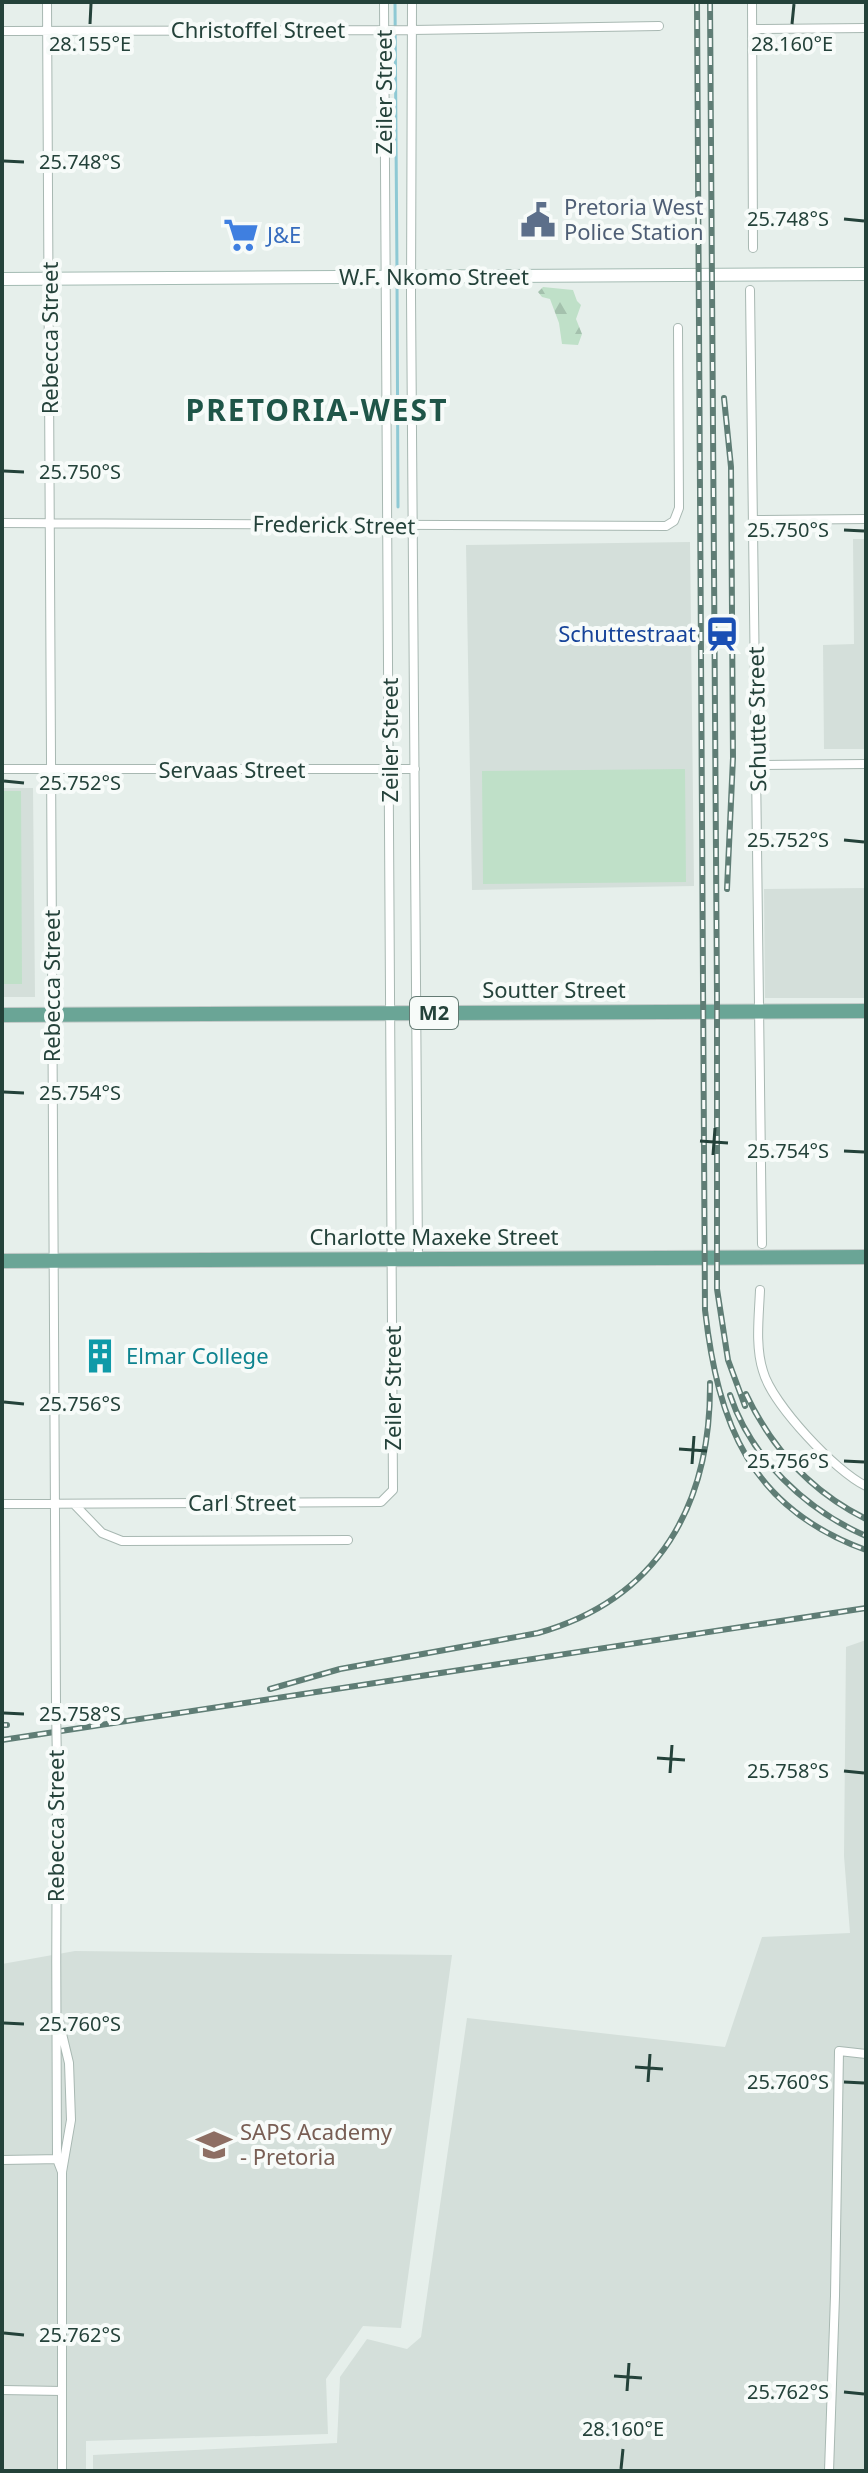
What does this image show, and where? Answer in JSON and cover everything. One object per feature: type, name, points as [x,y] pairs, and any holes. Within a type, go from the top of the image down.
[{"type":"main road","name":"W.F. Nkomo Street","points":[[2,279],[866,274]]},
{"type":"main road","name":"Soutter Street","points":[[2,1015],[866,1011]]},
{"type":"main road","name":"Charlotte Maxeke Street","points":[[2,1261],[866,1257]]},
{"type":"street","name":"Rebecca Street","points":[[47,2],[58,2017],[55,2064],[62,2159],[62,2471]]},
{"type":"street","name":"Zeiler Street","points":[[384,2],[387,30],[393,1478]]},
{"type":"street","name":"Zeiler Street","points":[[412,2],[410,277],[418,1259]]},
{"type":"street","points":[[752,2],[753,248]]},
{"type":"street","name":"Christoffel Street","points":[[2,31],[659,26]]},
{"type":"street","points":[[753,29],[866,28]]},
{"type":"street","name":"Schutte Street","points":[[750,290],[762,1244]]},
{"type":"street","name":"Frederick Street","points":[[2,523],[666,526],[674,521],[679,508],[678,328]]},
{"type":"street","points":[[754,520],[866,519]]},
{"type":"street","points":[[757,765],[866,764]]},
{"type":"street","name":"Servaas Street","points":[[2,769],[415,769]]},
{"type":"street","points":[[760,1290],[759,1349],[763,1372],[789,1415],[849,1476],[866,1486]]},
{"type":"street","name":"Carl Street","points":[[2,1504],[381,1502],[391,1493],[393,1478]]},
{"type":"street","name":"Carl Street","points":[[74,1504],[102,1533],[122,1541],[348,1540]]},
{"type":"street","name":"Rebecca Street","points":[[58,2017],[71,2085],[71,2120],[62,2159]]},
{"type":"street","points":[[829,2471],[839,2054],[841,2051],[866,2054]]},
{"type":"street","points":[[2,2160],[62,2159]]},
{"type":"street","points":[[2,2390],[62,2391]]},
{"type":"shaded area","points":[[853,539],[866,539],[866,749],[824,749],[823,645],[854,644]]},
{"type":"shaded area","points":[[690,542],[694,886],[472,890],[466,545]]},
{"type":"shaded area","points":[[2,788],[33,788],[35,997],[2,997]]},
{"type":"shaded area","points":[[866,888],[866,998],[765,998],[764,889]]},
{"type":"shaded area","points":[[866,1640],[866,2471],[93,2471],[93,2455],[337,2443],[340,2377],[367,2339],[407,2349],[421,2337],[467,2018],[725,2047],[762,1937],[850,1933],[844,1856],[846,1647]]},
{"type":"shaded area","name":"SAPS Academy - Pretoria","points":[[75,1951],[452,1955],[401,2328],[363,2326],[326,2379],[328,2434],[86,2441],[86,2471],[2,2471],[2,1964]]},
{"type":"green space","points":[[543,287],[573,290],[581,305],[576,319],[582,334],[578,345],[562,344],[559,323],[550,299],[538,292]]},
{"type":"green space","points":[[685,769],[686,882],[483,884],[482,771]]},
{"type":"green space","points":[[2,791],[21,791],[22,984],[2,984]]},
{"type":"waterway","points":[[395,2],[397,271]]},
{"type":"waterway","points":[[397,279],[398,507]]},
{"type":"railway","points":[[697,2],[705,1310],[719,1390],[731,1425],[747,1457],[768,1486],[794,1511],[826,1532],[866,1550]]},
{"type":"railway","points":[[710,2],[717,1289],[728,1360],[745,1406]]},
{"type":"railway","points":[[724,398],[731,467],[733,758],[727,889]]},
{"type":"railway","points":[[270,1689],[340,1669],[538,1633],[580,1617],[616,1597],[646,1571],[670,1541],[688,1506],[701,1468],[708,1427],[710,1383]]},
{"type":"railway","points":[[746,1394],[768,1433],[796,1467],[828,1496],[866,1519]]},
{"type":"railway","points":[[730,1395],[752,1440],[783,1479],[822,1512],[866,1536]]},
{"type":"railway","points":[[2,1740],[866,1608]]},
{"type":"railway","points":[[2,1725],[7,1725]]},
{"type":"place","name":"Pretoria West Police Station","points":[[538,220]]},
{"type":"place","name":"J&E","points":[[241,235]]},
{"type":"place","name":"Schuttestraat","points":[[722,634]]},
{"type":"place","name":"Elmar College","points":[[100,1356]]},
{"type":"place","name":"SAPS Academy - Pretoria","points":[[214,2145]]},
{"type":"district","name":"PRETORIA-WEST","points":[[317,411]]}]
